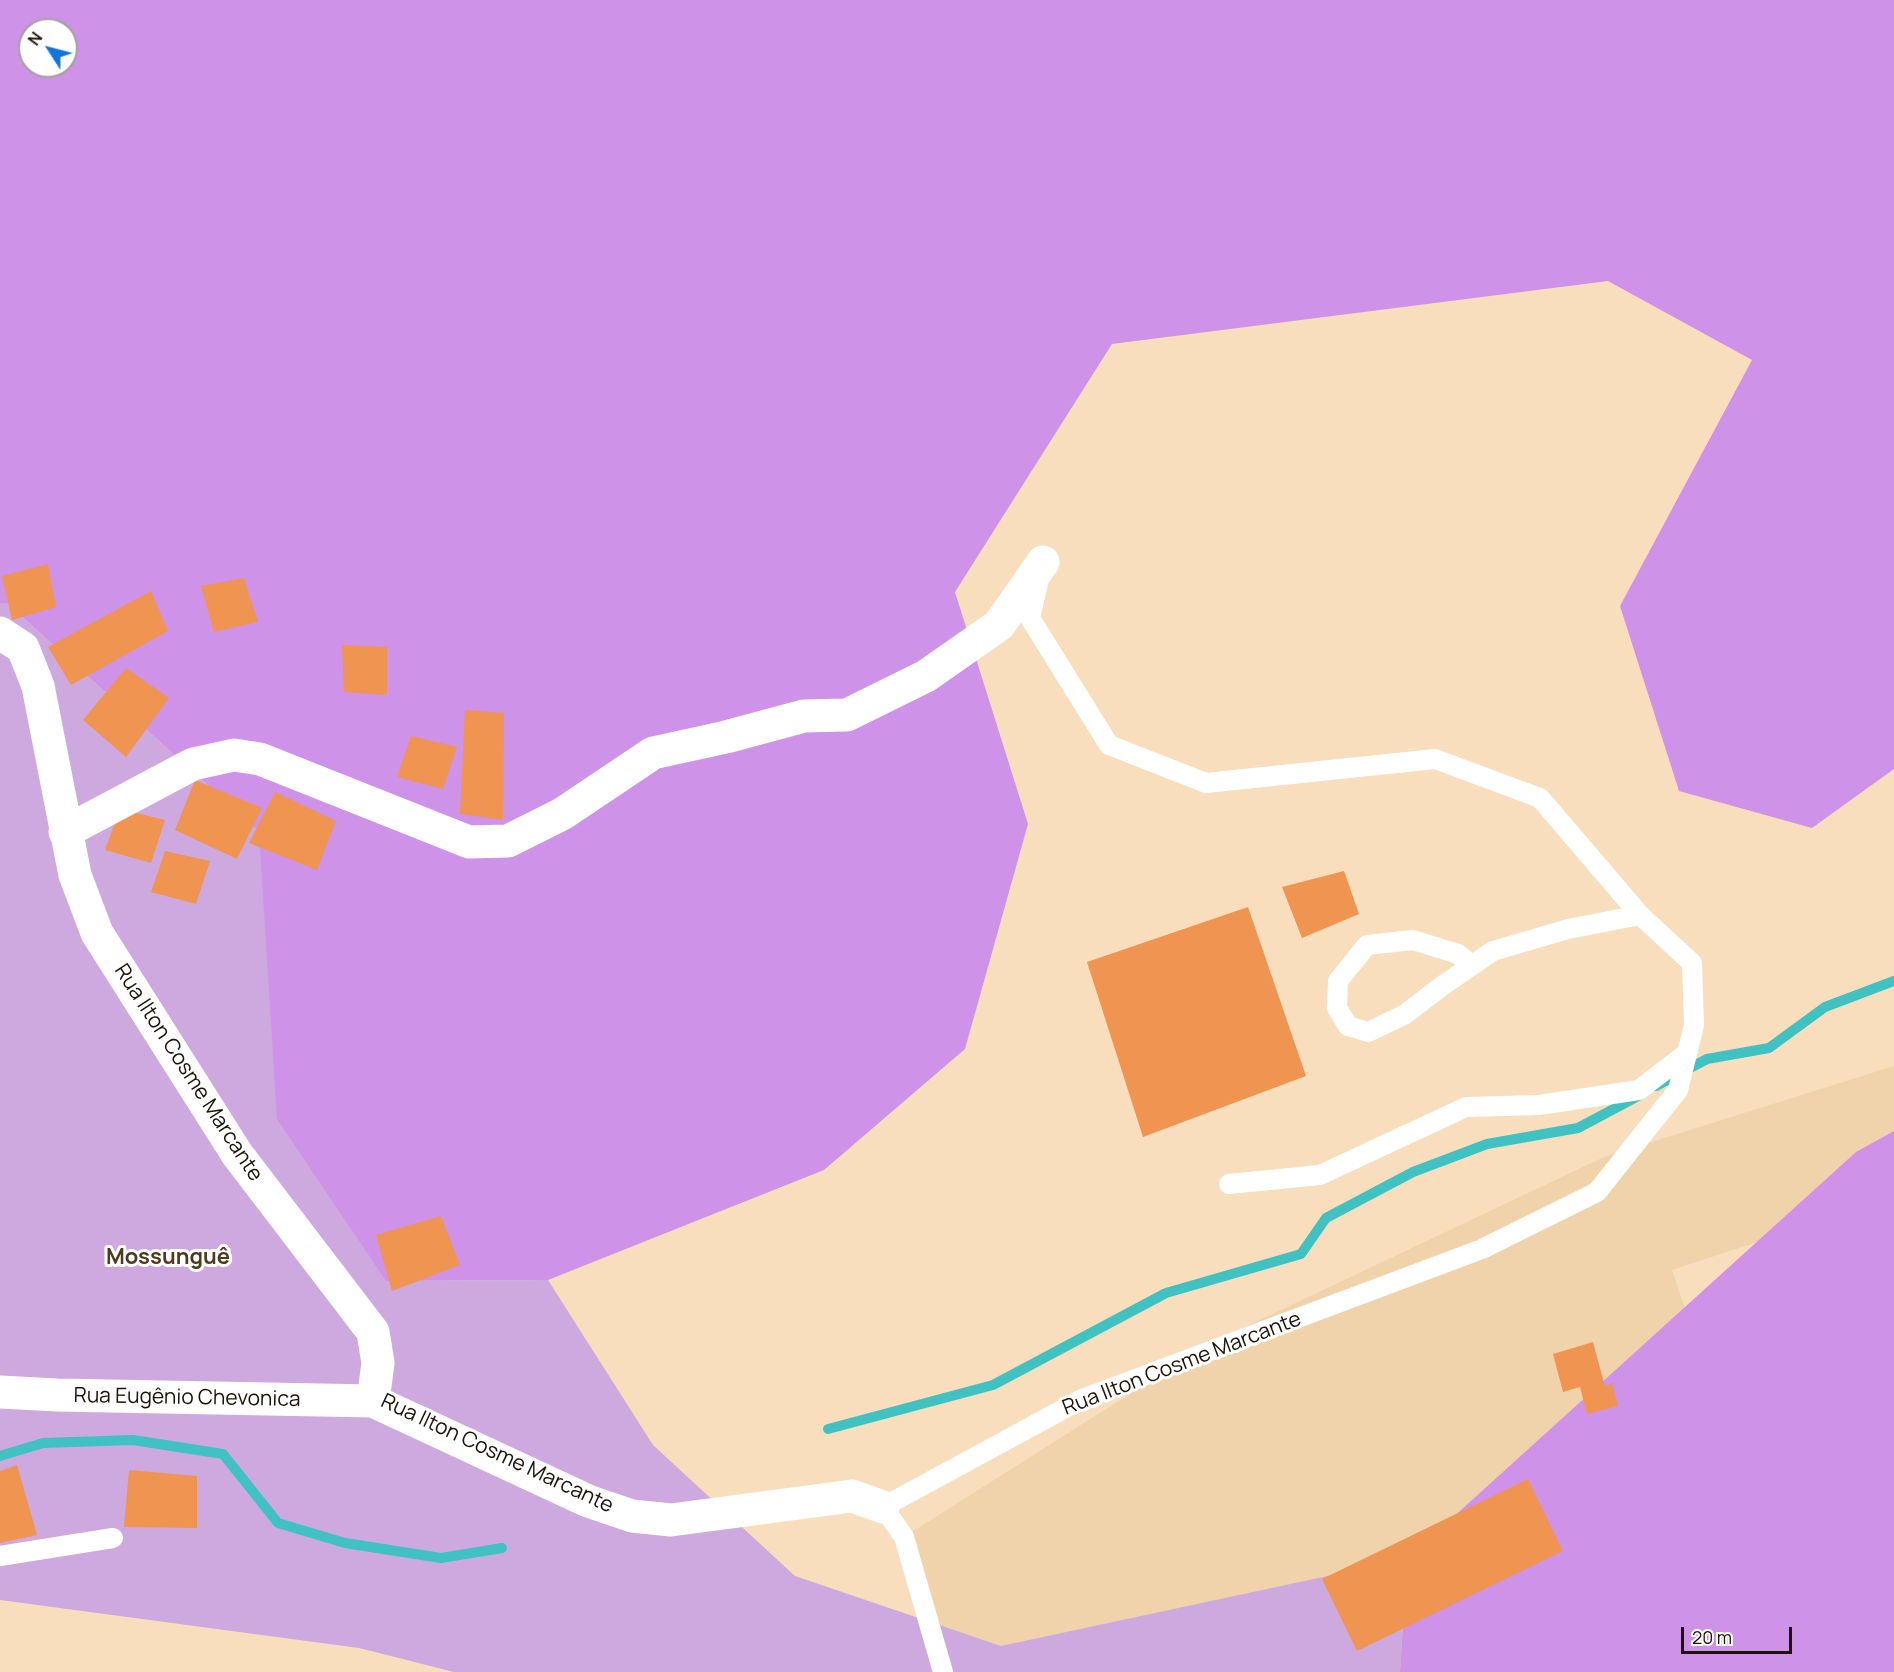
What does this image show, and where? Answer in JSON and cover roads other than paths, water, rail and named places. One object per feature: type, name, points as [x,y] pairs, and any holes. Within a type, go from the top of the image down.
[{"type":"street","points":[[66,832],[193,764],[234,755],[260,759],[469,842],[508,841],[562,814],[653,753],[726,737],[804,716],[848,715],[926,676],[999,626],[1043,562]]},
{"type":"street","name":"Rua Ilton Cosme Marcante","points":[[0,633],[23,648],[38,686],[75,875],[97,933],[237,1154],[373,1332],[378,1363],[373,1401],[588,1501],[632,1516],[671,1520],[852,1496],[883,1508]]},
{"type":"street","name":"Rua Eugênio Chevonica","points":[[0,1392],[373,1401]]},
{"type":"lane","name":"Rua Ilton Cosme Marcante","points":[[883,1508],[1082,1399],[1482,1249],[1597,1192],[1678,1090],[1694,1024],[1692,963],[1640,915],[1540,798],[1435,759],[1206,783],[1109,745],[1030,618],[1043,562]]},
{"type":"lane","points":[[1471,965],[1458,954],[1413,940],[1366,945],[1338,981],[1337,1008],[1348,1026],[1368,1032],[1404,1015],[1493,951],[1568,929],[1640,915]]},
{"type":"lane","points":[[1230,1184],[1320,1175],[1466,1107],[1539,1104],[1639,1090],[1687,1053]]},
{"type":"lane","points":[[883,1508],[904,1538],[943,1672]]},
{"type":"lane","points":[[0,1556],[113,1538]]},
{"type":"waterway","points":[[1656,1086],[1707,1059],[1769,1048],[1825,1007],[1894,981]]},
{"type":"waterway","points":[[828,1429],[993,1385],[1166,1293],[1301,1254],[1326,1218],[1413,1172],[1487,1144],[1578,1128],[1640,1095]]},
{"type":"waterway","points":[[0,1456],[43,1443],[133,1440],[223,1454],[278,1523],[345,1543],[441,1558],[502,1548]]},
{"type":"district","name":"Mossunguê","points":[[168,1258]]}]
